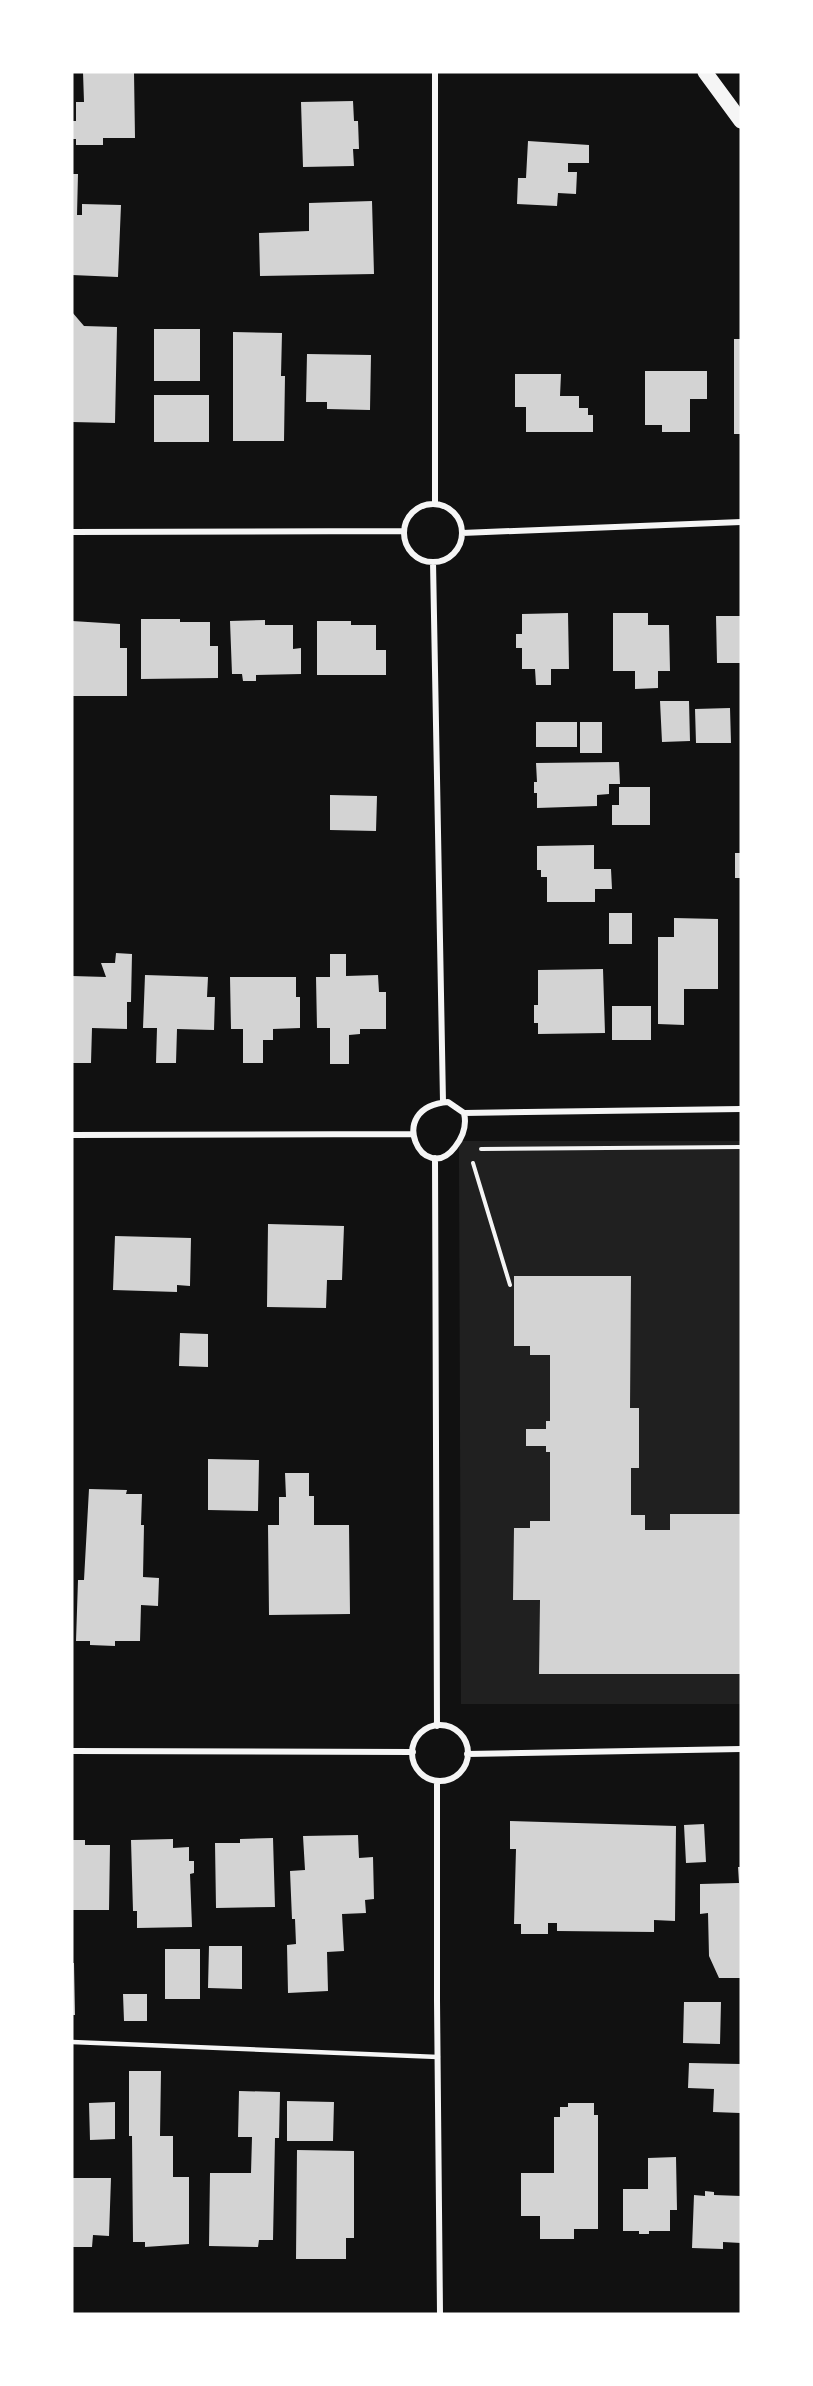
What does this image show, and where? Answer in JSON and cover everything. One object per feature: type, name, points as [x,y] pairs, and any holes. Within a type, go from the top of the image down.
[{"type":"main road","points":[[705,72],[741,121]]},
{"type":"street","points":[[435,72],[435,503]]},
{"type":"street","points":[[435,503],[453,512],[459,519],[462,533],[459,546],[453,554],[446,560],[433,562],[418,559],[411,553],[406,544],[404,531],[408,516],[416,508],[435,503]]},
{"type":"street","points":[[462,533],[741,522]]},
{"type":"street","points":[[72,532],[404,531]]},
{"type":"street","points":[[433,562],[443,1102]]},
{"type":"street","points":[[448,1102],[457,1106],[464,1113],[465,1130],[457,1145],[446,1156],[435,1158],[418,1149],[413,1134],[416,1121],[432,1105],[448,1102]]},
{"type":"street","points":[[464,1113],[741,1109]]},
{"type":"street","points":[[72,1135],[413,1134]]},
{"type":"street","points":[[435,1158],[437,1726]]},
{"type":"street","points":[[437,1726],[451,1728],[459,1733],[464,1740],[467,1754],[465,1766],[459,1773],[453,1778],[437,1781],[420,1773],[415,1765],[412,1752],[417,1738],[423,1731],[437,1726]]},
{"type":"street","points":[[467,1754],[741,1749]]},
{"type":"street","points":[[72,1751],[412,1752]]},
{"type":"street","points":[[437,1781],[440,2314]]},
{"type":"lane","points":[[72,2042],[438,2057]]},
{"type":"path","points":[[473,1149],[741,1147]]},
{"type":"path","points":[[472,1155],[472,1162],[510,1285]]},
{"type":"shaded area","points":[[459,1141],[741,1141],[741,1704],[461,1704]]},
{"type":"building","points":[[83,72],[134,72],[135,138],[103,138],[103,145],[76,145],[76,139],[72,139],[72,121],[76,121],[76,102],[84,102]]},
{"type":"building","points":[[353,101],[354,121],[358,121],[359,149],[353,149],[354,166],[303,167],[301,102]]},
{"type":"building","points":[[528,141],[589,145],[589,163],[568,163],[568,172],[577,172],[576,194],[558,193],[557,206],[517,204],[518,178],[526,178]]},
{"type":"building","points":[[72,174],[78,174],[77,215],[82,215],[82,204],[121,205],[118,277],[72,275]]},
{"type":"building","points":[[372,201],[374,274],[260,276],[259,233],[309,231],[309,203]]},
{"type":"building","points":[[72,312],[84,326],[117,327],[115,423],[72,422]]},
{"type":"building","points":[[154,329],[200,329],[200,381],[154,381]]},
{"type":"building","points":[[233,332],[282,333],[281,376],[285,376],[284,441],[233,441]]},
{"type":"building","points":[[734,339],[741,339],[741,434],[734,434]]},
{"type":"building","points":[[307,354],[371,355],[370,410],[327,409],[327,402],[306,402]]},
{"type":"building","points":[[645,371],[707,371],[707,399],[690,399],[690,432],[662,432],[662,425],[645,425]]},
{"type":"building","points":[[515,374],[561,374],[560,396],[579,396],[579,408],[588,408],[588,415],[593,415],[593,432],[526,432],[526,407],[515,407]]},
{"type":"building","points":[[154,395],[209,395],[209,442],[154,442]]},
{"type":"building","points":[[568,613],[569,669],[551,669],[551,685],[536,685],[535,669],[522,669],[522,648],[516,648],[516,634],[522,634],[522,614]]},
{"type":"building","points":[[613,613],[648,613],[648,625],[669,625],[670,671],[658,671],[658,688],[635,689],[635,671],[613,671]]},
{"type":"building","points":[[716,616],[741,616],[741,663],[717,663]]},
{"type":"building","points":[[141,619],[210,622],[210,646],[218,646],[218,678],[141,679]]},
{"type":"building","points":[[265,620],[265,625],[293,625],[293,649],[301,648],[301,674],[256,675],[256,681],[243,681],[242,674],[232,674],[230,621]]},
{"type":"building","points":[[72,621],[120,624],[120,648],[127,648],[127,696],[72,696]]},
{"type":"building","points":[[317,621],[351,621],[351,625],[376,625],[376,650],[386,650],[386,675],[317,675]]},
{"type":"building","points":[[660,701],[689,701],[690,741],[662,742]]},
{"type":"building","points":[[730,708],[731,743],[696,743],[695,709]]},
{"type":"building","points":[[536,722],[577,722],[577,747],[536,747]]},
{"type":"building","points":[[580,722],[602,722],[602,753],[580,753]]},
{"type":"building","points":[[619,762],[620,784],[609,784],[609,794],[597,795],[597,806],[537,808],[537,793],[534,793],[534,782],[537,782],[536,763]]},
{"type":"building","points":[[619,787],[650,787],[650,825],[612,825],[612,805],[619,805]]},
{"type":"building","points":[[330,795],[377,796],[376,831],[330,830]]},
{"type":"building","points":[[594,845],[594,869],[611,869],[612,889],[595,889],[595,902],[547,902],[547,877],[541,877],[541,870],[537,870],[537,846]]},
{"type":"building","points":[[735,853],[741,853],[741,878],[735,878]]},
{"type":"building","points":[[609,913],[632,913],[632,944],[609,944]]},
{"type":"building","points":[[674,918],[718,919],[718,989],[684,989],[684,1025],[658,1024],[658,937],[674,937]]},
{"type":"building","points":[[116,953],[132,954],[131,1002],[127,1002],[127,1029],[92,1028],[91,1063],[72,1063],[72,976],[106,977],[101,963],[115,963]]},
{"type":"building","points":[[330,954],[346,954],[346,976],[378,975],[379,992],[386,992],[386,1029],[360,1029],[360,1034],[349,1035],[349,1064],[330,1064],[330,1028],[317,1028],[316,977],[330,977]]},
{"type":"building","points":[[603,969],[605,1033],[538,1034],[538,1023],[534,1023],[534,1005],[538,1005],[538,970]]},
{"type":"building","points":[[145,975],[208,977],[207,997],[215,997],[214,1030],[177,1029],[176,1063],[156,1063],[157,1028],[143,1028]]},
{"type":"building","points":[[230,977],[296,977],[296,997],[300,997],[300,1028],[273,1029],[273,1040],[263,1040],[263,1063],[243,1063],[243,1029],[231,1029]]},
{"type":"building","points":[[612,1006],[651,1006],[651,1040],[612,1040]]},
{"type":"building","points":[[268,1224],[344,1226],[342,1280],[327,1280],[326,1308],[267,1307]]},
{"type":"building","points":[[115,1236],[191,1238],[190,1286],[177,1285],[177,1292],[113,1290]]},
{"type":"building","points":[[514,1276],[631,1276],[630,1408],[639,1408],[639,1468],[631,1468],[631,1515],[645,1515],[645,1530],[670,1530],[670,1514],[741,1514],[741,1674],[539,1674],[540,1600],[513,1600],[514,1528],[530,1528],[530,1521],[550,1521],[550,1452],[546,1452],[546,1446],[526,1446],[526,1429],[546,1429],[546,1421],[550,1421],[550,1355],[530,1355],[530,1346],[514,1346]]},
{"type":"building","points":[[180,1333],[208,1334],[208,1367],[179,1366]]},
{"type":"building","points":[[208,1459],[259,1460],[258,1511],[208,1510]]},
{"type":"building","points":[[285,1473],[309,1473],[309,1496],[314,1496],[314,1525],[349,1525],[350,1614],[269,1615],[268,1525],[279,1525],[279,1497],[286,1497]]},
{"type":"building","points":[[89,1489],[127,1490],[126,1494],[142,1494],[143,1577],[159,1578],[158,1606],[141,1605],[140,1641],[115,1641],[115,1646],[90,1645],[90,1641],[76,1641],[78,1580],[84,1580]]},
{"type":"building","points":[[510,1821],[676,1826],[675,1921],[654,1920],[654,1932],[557,1931],[557,1923],[548,1923],[548,1934],[521,1934],[521,1924],[514,1924],[516,1849],[510,1849]]},
{"type":"building","points":[[704,1824],[706,1862],[686,1863],[684,1825]]},
{"type":"building","points":[[358,1835],[359,1858],[373,1857],[374,1899],[365,1900],[366,1913],[342,1914],[344,1951],[327,1952],[328,1991],[288,1993],[287,1945],[296,1944],[295,1919],[292,1919],[290,1871],[305,1870],[303,1836]]},
{"type":"building","points":[[273,1838],[275,1907],[216,1908],[215,1843],[240,1843],[240,1839]]},
{"type":"building","points":[[173,1839],[173,1848],[189,1847],[189,1861],[194,1861],[194,1873],[190,1874],[192,1927],[137,1928],[137,1911],[133,1911],[131,1840]]},
{"type":"building","points":[[72,1840],[85,1840],[85,1845],[110,1845],[109,1910],[72,1910]]},
{"type":"building","points":[[738,1867],[741,1867],[741,1978],[719,1978],[709,1956],[708,1913],[700,1914],[700,1884],[739,1883]]},
{"type":"building","points":[[209,1946],[242,1946],[242,1989],[208,1988]]},
{"type":"building","points":[[165,1949],[200,1949],[200,1999],[165,1999]]},
{"type":"building","points":[[72,1963],[74,1963],[75,2015],[72,2015]]},
{"type":"building","points":[[123,1994],[147,1994],[147,2021],[124,2021]]},
{"type":"building","points":[[684,2002],[721,2002],[720,2044],[683,2043]]},
{"type":"building","points":[[689,2063],[741,2064],[740,2113],[713,2112],[714,2089],[688,2088]]},
{"type":"building","points":[[129,2071],[161,2071],[160,2136],[173,2136],[173,2177],[189,2177],[189,2244],[145,2247],[145,2242],[133,2242]]},
{"type":"building","points":[[239,2091],[280,2092],[279,2138],[275,2138],[273,2240],[259,2240],[258,2247],[209,2246],[210,2173],[251,2173],[252,2137],[238,2137]]},
{"type":"building","points":[[287,2101],[334,2102],[333,2141],[287,2141]]},
{"type":"building","points":[[115,2102],[115,2139],[90,2140],[89,2103]]},
{"type":"building","points":[[568,2103],[594,2103],[594,2115],[598,2115],[598,2229],[574,2229],[574,2239],[540,2239],[540,2216],[521,2216],[521,2173],[554,2173],[554,2117],[560,2117],[560,2107],[568,2107]]},
{"type":"building","points":[[297,2150],[354,2151],[354,2238],[346,2238],[346,2259],[296,2259]]},
{"type":"building","points":[[676,2157],[677,2210],[670,2210],[670,2231],[649,2231],[649,2234],[639,2234],[639,2231],[623,2231],[623,2189],[648,2189],[648,2158]]},
{"type":"building","points":[[72,2178],[111,2178],[109,2236],[93,2235],[92,2247],[72,2247]]},
{"type":"building","points":[[705,2191],[714,2192],[714,2195],[741,2196],[741,2243],[723,2242],[723,2249],[692,2248],[694,2195],[705,2196]]}]
